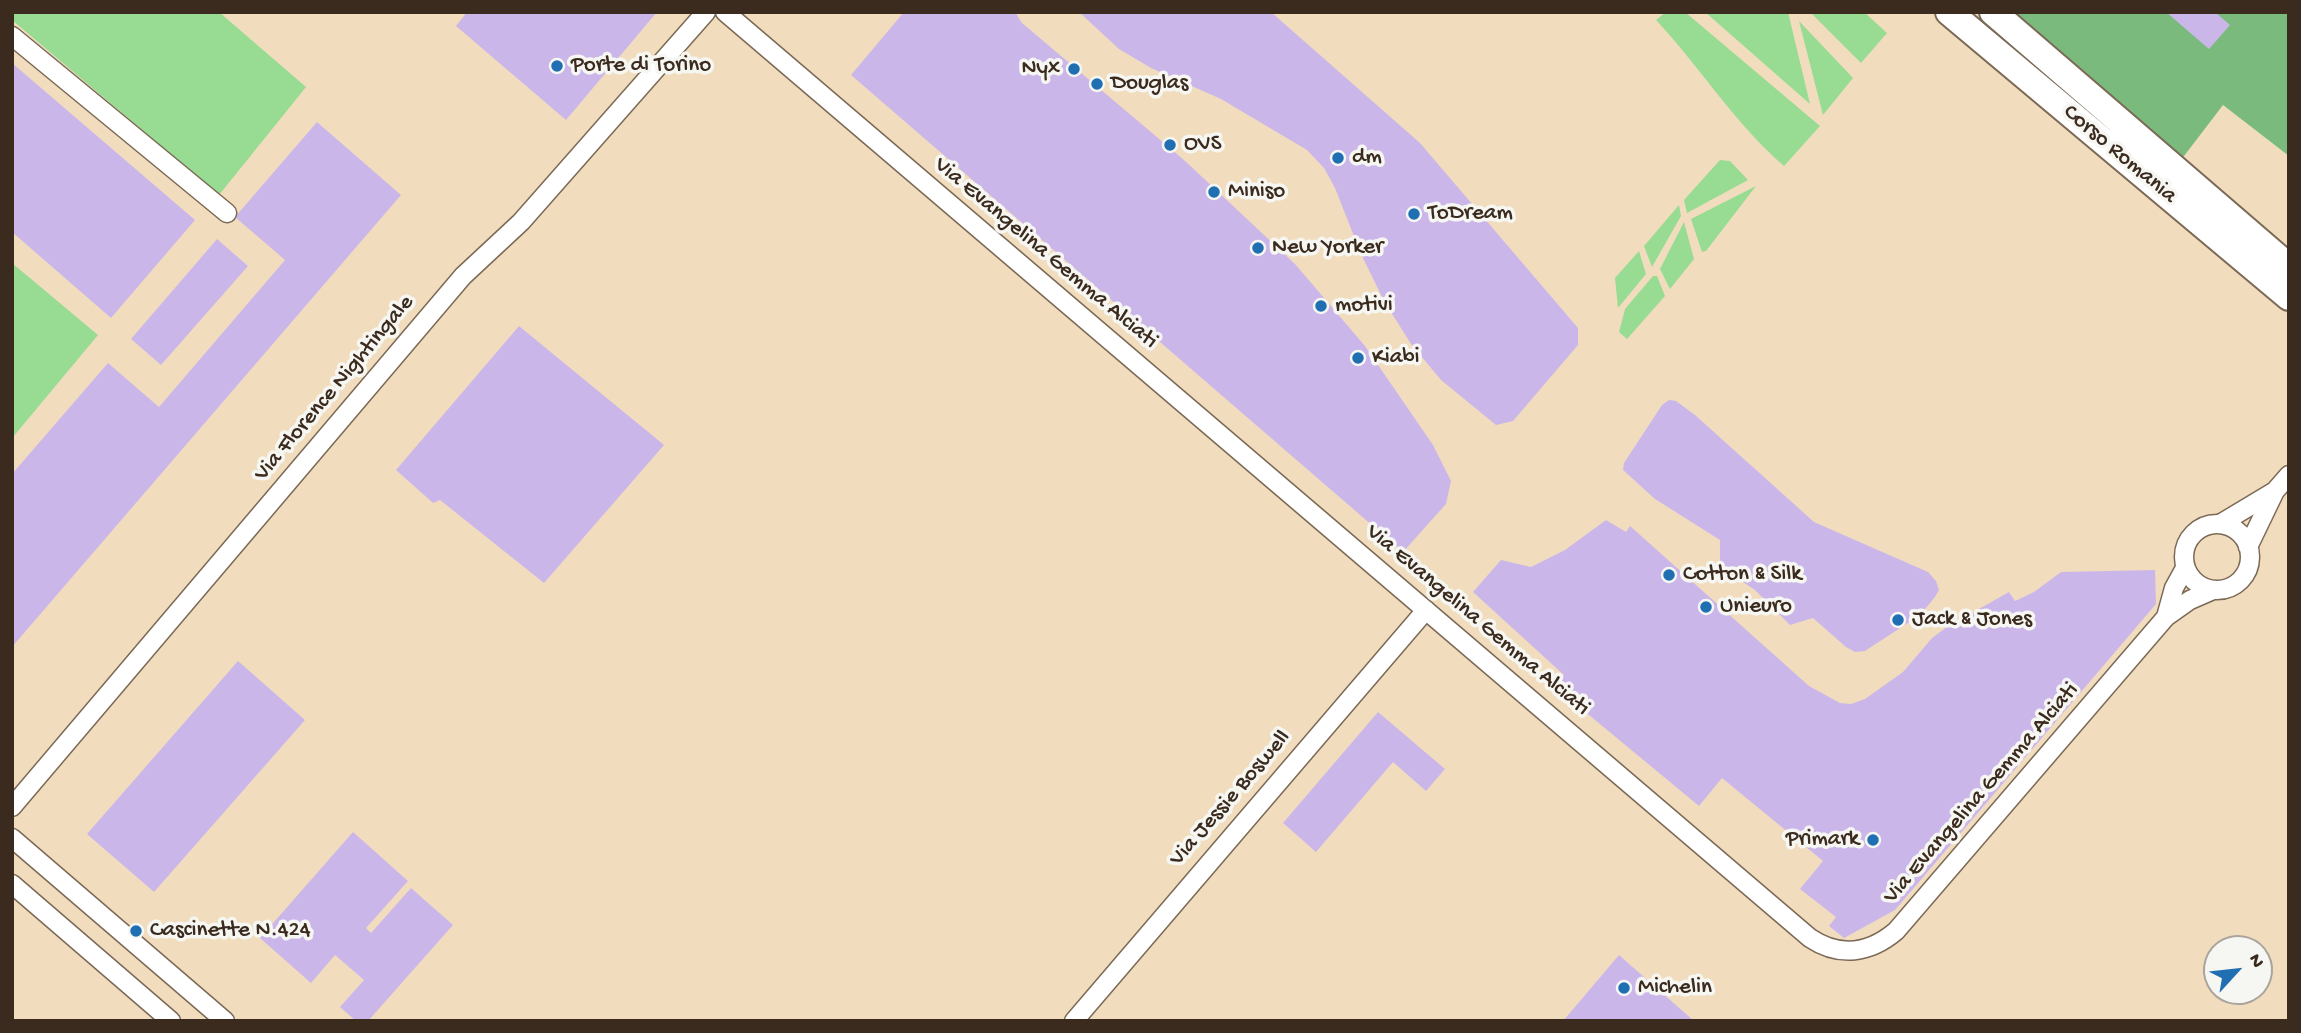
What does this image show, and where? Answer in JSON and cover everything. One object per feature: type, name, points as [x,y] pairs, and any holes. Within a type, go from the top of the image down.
[{"type":"main road","name":"Corso Romania","points":[[1949,12],[2289,297]]},
{"type":"main road","name":"Corso Romania","points":[[1993,12],[2289,267]]},
{"type":"street","name":"Via Florence Nightingale","points":[[12,807],[463,276],[521,222],[706,12]]},
{"type":"street","name":"Via Evangelina Gemma Alciati","points":[[725,12],[1810,938],[1826,947],[1867,950],[1880,944],[1896,931],[2166,617],[2190,600],[2214,590]]},
{"type":"street","points":[[12,36],[227,213]]},
{"type":"street","points":[[2275,491],[2220,524],[2210,525],[2194,533],[2185,550],[2185,568],[2196,583],[2214,590],[2232,587],[2239,582],[2249,565],[2248,547],[2275,491],[2289,475]]},
{"type":"street","points":[[2220,524],[2237,531],[2248,547]]},
{"type":"street","name":"Via Evangelina Gemma Alciati","points":[[2166,617],[2174,588],[2185,568]]},
{"type":"street","name":"Via Jessie Boswell","points":[[1074,1021],[1426,610]]},
{"type":"street","points":[[12,838],[225,1021]]},
{"type":"street","points":[[12,884],[171,1021]]},
{"type":"green space","points":[[12,12],[219,12],[306,87],[219,195],[12,20]]},
{"type":"green space","points":[[1666,12],[1685,12],[1820,126],[1784,166],[1734,114],[1656,20]]},
{"type":"green space","points":[[1705,12],[1788,12],[1810,104]]},
{"type":"green space","points":[[1810,12],[1864,12],[1887,33],[1861,63]]},
{"type":"green space","points":[[2012,12],[2289,12],[2289,156],[2223,105],[2181,160]]},
{"type":"green space","points":[[1799,21],[1853,78],[1823,115]]},
{"type":"green space","points":[[1720,160],[1730,161],[1748,180],[1687,213],[1684,200]]},
{"type":"green space","points":[[1756,186],[1706,251],[1702,252],[1691,219]]},
{"type":"green space","points":[[1679,205],[1681,216],[1652,267],[1644,246]]},
{"type":"green space","points":[[1684,222],[1694,259],[1670,289],[1660,269]]},
{"type":"green space","points":[[1639,251],[1646,274],[1618,308],[1615,278]]},
{"type":"green space","points":[[12,263],[98,335],[13,437],[12,436]]},
{"type":"green space","points":[[1653,276],[1657,276],[1665,296],[1627,339],[1619,332],[1625,309]]},
{"type":"building","name":"Porte di Torino","points":[[467,12],[657,12],[566,120],[456,26]]},
{"type":"building","points":[[904,12],[1015,12],[1022,23],[1184,160],[1295,264],[1365,346],[1433,445],[1451,481],[1446,504],[1403,552],[851,75]]},
{"type":"building","name":"ToDream","points":[[1079,12],[1271,12],[1420,143],[1578,328],[1578,345],[1513,421],[1496,425],[1441,380],[1411,344],[1384,301],[1361,254],[1335,188],[1324,168],[1307,150],[1221,99],[1151,68],[1119,49]]},
{"type":"building","points":[[2166,12],[2215,12],[2230,25],[2209,49]]},
{"type":"building","points":[[12,63],[195,220],[111,318],[12,232]]},
{"type":"building","points":[[317,122],[401,195],[12,647],[12,474],[108,363],[159,407],[285,260],[235,217]]},
{"type":"building","points":[[217,239],[248,266],[161,365],[131,339]]},
{"type":"building","points":[[519,326],[664,445],[544,583],[440,500],[433,503],[396,470]]},
{"type":"building","points":[[1669,400],[1676,401],[1695,415],[1814,522],[1928,572],[1936,581],[1939,590],[1935,597],[1920,615],[1865,651],[1855,652],[1846,647],[1813,618],[1790,625],[1755,590],[1720,567],[1720,540],[1655,499],[1623,470],[1624,463],[1662,405]]},
{"type":"building","points":[[1606,520],[1626,532],[1630,526],[1809,686],[1840,703],[1851,704],[1865,699],[1903,672],[1932,638],[1947,627],[2009,592],[2015,601],[2034,592],[2061,572],[2155,570],[2156,604],[1895,910],[1844,938],[1829,926],[1836,917],[1800,889],[1823,861],[1722,778],[1699,806],[1554,686],[1564,675],[1473,592],[1501,560],[1531,567],[1565,550]]},
{"type":"building","points":[[238,661],[305,720],[154,892],[87,834]]},
{"type":"building","points":[[1378,712],[1445,769],[1426,791],[1393,762],[1316,852],[1283,823]]},
{"type":"building","points":[[353,832],[408,881],[366,928],[371,933],[411,888],[453,925],[368,1021],[356,1021],[340,1007],[364,980],[335,955],[311,983],[260,938]]},
{"type":"building","name":"Michelin","points":[[1619,955],[1694,1021],[1563,1021]]},
{"type":"place","name":"Porte di Torino","points":[[557,66]]},
{"type":"place","name":"Nyx","points":[[1074,69]]},
{"type":"place","name":"Douglas","points":[[1097,84]]},
{"type":"place","name":"OVS","points":[[1170,145]]},
{"type":"place","name":"dm","points":[[1338,158]]},
{"type":"place","name":"Miniso","points":[[1214,192]]},
{"type":"place","name":"ToDream","points":[[1414,214]]},
{"type":"place","name":"New Yorker","points":[[1258,248]]},
{"type":"place","name":"motivi","points":[[1321,306]]},
{"type":"place","name":"Kiabi","points":[[1358,358]]},
{"type":"place","name":"Cotton & Silk","points":[[1669,575]]},
{"type":"place","name":"Unieuro","points":[[1706,607]]},
{"type":"place","name":"Jack & Jones","points":[[1898,620]]},
{"type":"place","name":"Primark","points":[[1873,840]]},
{"type":"place","name":"Cascinette N.424","points":[[136,931]]},
{"type":"place","name":"Michelin","points":[[1624,988]]}]
